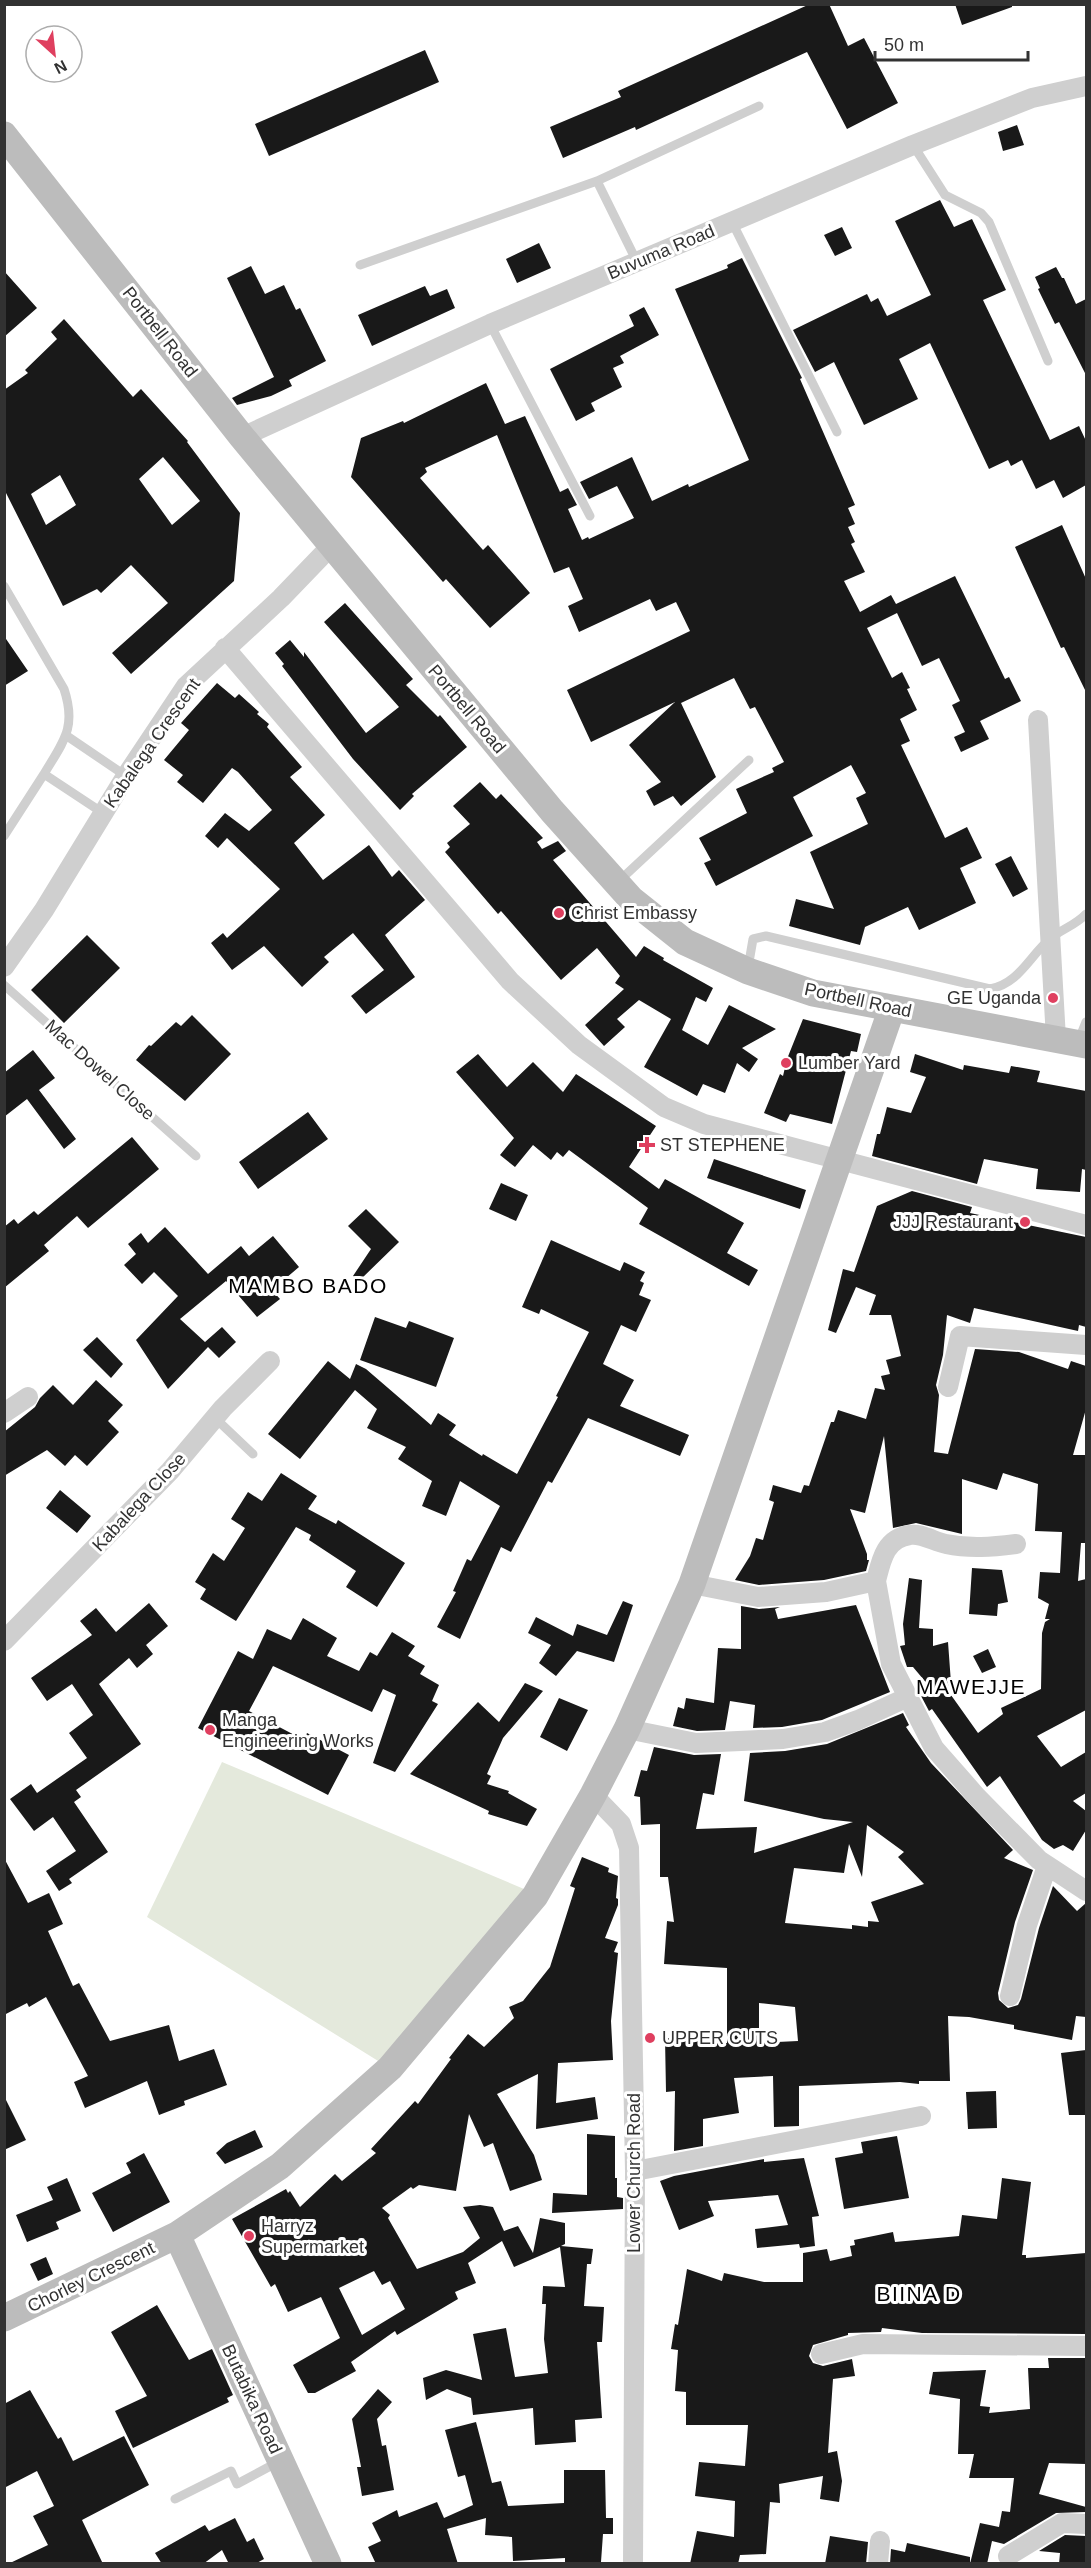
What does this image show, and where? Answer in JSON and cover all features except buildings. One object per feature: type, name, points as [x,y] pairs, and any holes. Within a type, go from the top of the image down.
[{"type":"main road","name":"Portbell Road","points":[[4,135],[242,437],[552,811],[631,899],[685,942],[748,971],[813,993],[892,1008],[1077,1037]]},
{"type":"main road","name":"Chorley Crescent","points":[[4,2318],[177,2235],[279,2166],[390,2068],[535,1896],[593,1796],[627,1729],[692,1584],[892,1008]]},
{"type":"main road","name":"Butabika Road","points":[[177,2235],[328,2564]]},
{"type":"street","name":"Buvuma Road","points":[[242,437],[490,324],[913,145],[1032,98],[1086,86]]},
{"type":"street","name":"Kabalega Crescent","points":[[4,967],[44,910],[126,776],[186,686],[281,598],[332,545]]},
{"type":"street","points":[[225,648],[510,981],[579,1045],[664,1107],[704,1124],[840,1162],[1086,1225]]},
{"type":"street","points":[[1038,720],[1051,938],[1077,1037]]},
{"type":"street","points":[[948,1387],[960,1336],[1086,1345]]},
{"type":"street","name":"Kabalega Close","points":[[4,1641],[170,1472],[215,1418],[270,1361]]},
{"type":"street","points":[[4,1413],[28,1397]]},
{"type":"street","points":[[1016,1544],[981,1549],[944,1544],[910,1535],[899,1539],[884,1550],[876,1581],[891,1664],[934,1748],[977,1797],[1047,1866],[1086,1891]]},
{"type":"street","points":[[692,1584],[758,1597],[826,1592],[876,1581]]},
{"type":"street","points":[[627,1729],[696,1743],[783,1739],[825,1732],[908,1697]]},
{"type":"street","name":"Lower Church Road","points":[[593,1796],[621,1824],[629,1848],[635,2171],[633,2564]]},
{"type":"street","points":[[1010,1996],[1027,1925],[1047,1866]]},
{"type":"street","points":[[635,2171],[921,2116]]},
{"type":"street","points":[[821,2354],[863,2344],[1086,2346]]},
{"type":"street","points":[[1008,2556],[1062,2523],[1086,2524]]},
{"type":"street","points":[[878,2564],[880,2541]]},
{"type":"lane","points":[[360,265],[597,181],[759,106]]},
{"type":"lane","points":[[913,145],[945,195],[981,213],[989,222],[1047,361]]},
{"type":"lane","points":[[597,181],[637,262]]},
{"type":"lane","points":[[732,222],[837,432]]},
{"type":"lane","points":[[490,324],[590,516]]},
{"type":"lane","points":[[4,586],[64,689],[70,707],[67,736],[4,836]]},
{"type":"lane","points":[[67,736],[126,776]]},
{"type":"lane","points":[[616,883],[749,760]]},
{"type":"lane","points":[[44,774],[103,813]]},
{"type":"lane","points":[[748,971],[753,939],[766,936],[990,989],[1003,986],[1021,972],[1051,938],[1078,922],[1086,914]]},
{"type":"lane","name":"Mac Dowel Close","points":[[4,985],[196,1156]]},
{"type":"lane","points":[[215,1418],[253,1454]]},
{"type":"lane","points":[[175,2499],[231,2471],[237,2484],[280,2460]]},
{"type":"shaded area","points":[[222,1762],[524,1889],[383,2064],[147,1917]]},
{"type":"place","name":"Christ Embassy","points":[[559,913]]},
{"type":"place","name":"GE Uganda","points":[[1053,998]]},
{"type":"place","name":"Lumber Yard","points":[[786,1063]]},
{"type":"place","name":"ST STEPHENE","points":[[647,1145]]},
{"type":"place","name":"JJJ Restaurant","points":[[1025,1222]]},
{"type":"place","name":"Manga Engineering Works","points":[[210,1730]]},
{"type":"place","name":"UPPER CUTS","points":[[650,2038]]},
{"type":"place","name":"Harryz Supermarket","points":[[249,2236]]},
{"type":"district","name":"MAMBO BADO","points":[[308,1286]]},
{"type":"district","name":"MAWEJJE","points":[[971,1687]]},
{"type":"district","name":"BIINA D","points":[[919,2294]]}]
